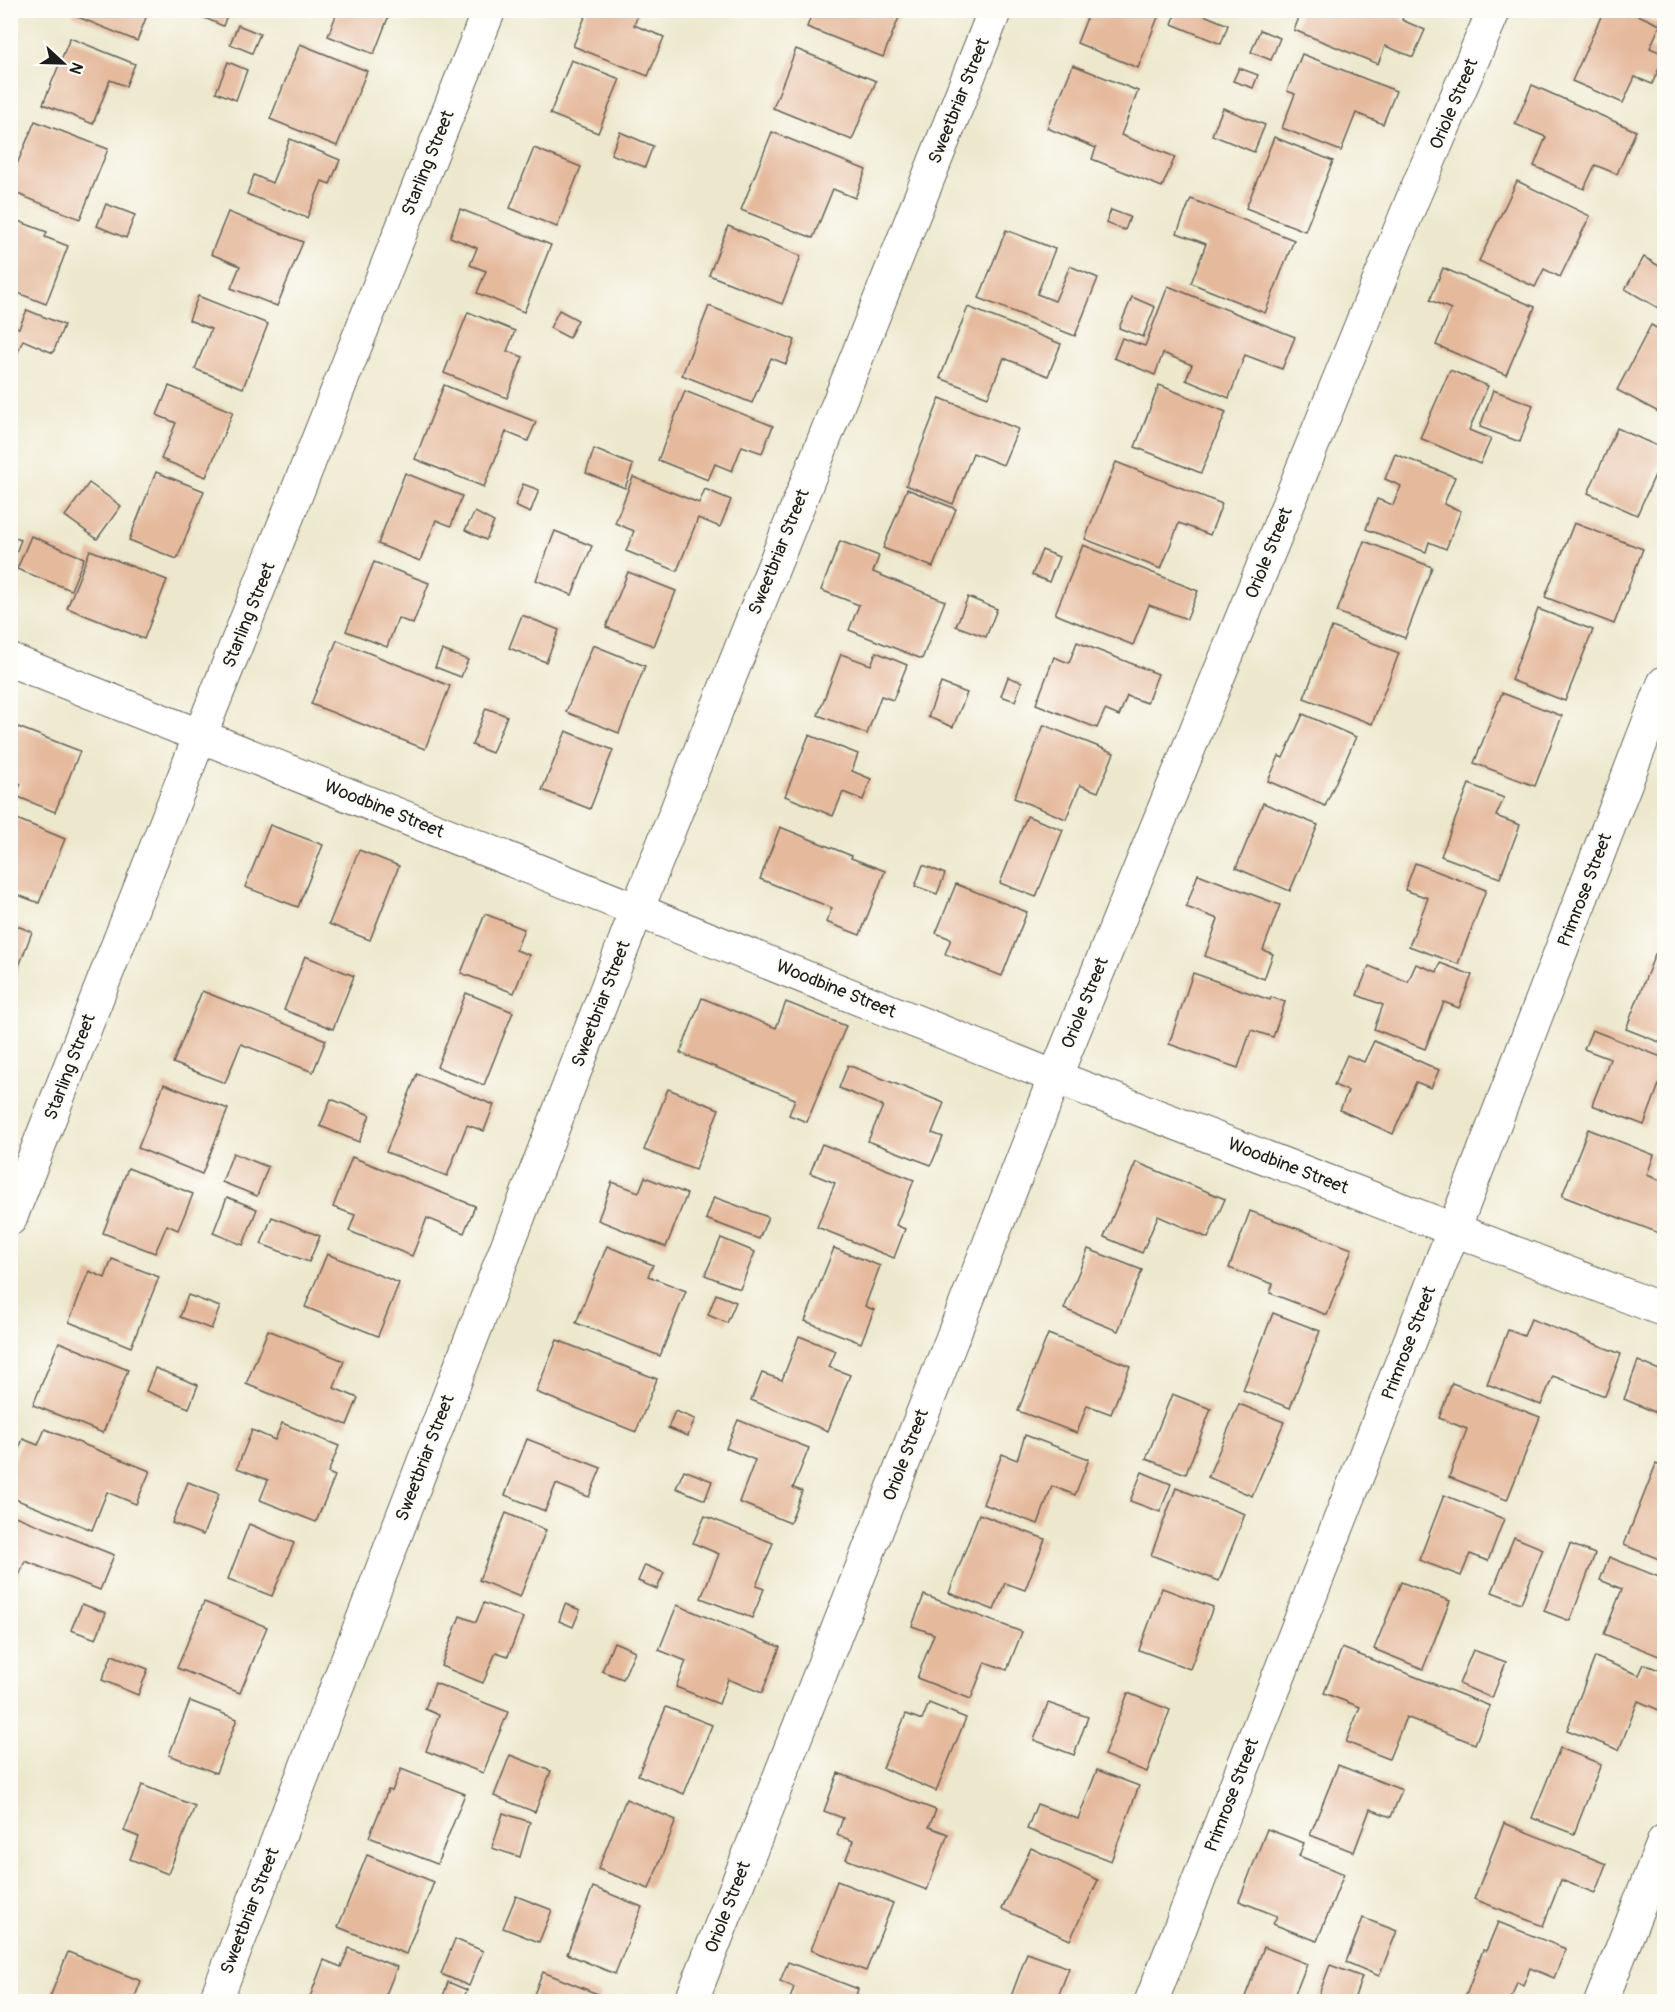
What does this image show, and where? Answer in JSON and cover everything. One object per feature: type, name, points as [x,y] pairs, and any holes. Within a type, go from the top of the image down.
[{"type":"street","name":"Starling Street","points":[[10,1220],[489,10]]},
{"type":"street","name":"Sweetbriar Street","points":[[215,2001],[637,910],[995,10]]},
{"type":"street","name":"Oriole Street","points":[[691,2001],[1055,1077],[1413,198],[1494,10]]},
{"type":"street","name":"Woodbine Street","points":[[10,660],[1055,1077],[1665,1310]]},
{"type":"street","name":"Primrose Street","points":[[1151,2001],[1665,683]]},
{"type":"street","points":[[1601,2001],[1665,1841]]},
{"type":"building","points":[[74,10],[149,10],[137,41],[73,15]]},
{"type":"building","points":[[199,10],[229,10],[223,26],[198,15]]},
{"type":"building","points":[[338,10],[391,10],[374,54],[328,36]]},
{"type":"building","points":[[588,10],[640,10],[634,25],[664,37],[648,76],[573,46]]},
{"type":"building","points":[[813,10],[902,10],[883,57],[807,27]]},
{"type":"building","points":[[1090,10],[1155,10],[1160,12],[1138,68],[1077,43]]},
{"type":"building","points":[[1177,10],[1192,10],[1228,25],[1221,44],[1172,24]]},
{"type":"building","points":[[1302,10],[1405,10],[1402,20],[1425,30],[1413,57],[1385,46],[1378,64],[1294,30]]},
{"type":"building","points":[[1604,10],[1627,10],[1660,25],[1650,48],[1664,54],[1664,57],[1652,84],[1635,77],[1623,103],[1572,81]]},
{"type":"building","points":[[238,25],[260,34],[252,53],[230,44]]},
{"type":"building","points":[[1260,30],[1280,38],[1271,60],[1251,52]]},
{"type":"building","points":[[70,38],[135,64],[126,86],[110,80],[93,124],[43,104]]},
{"type":"building","points":[[300,44],[367,71],[337,146],[270,119]]},
{"type":"building","points":[[796,49],[876,81],[852,140],[773,108]]},
{"type":"building","points":[[1302,54],[1396,91],[1383,124],[1356,113],[1341,151],[1282,128],[1295,94],[1287,91]]},
{"type":"building","points":[[571,60],[620,79],[598,133],[550,114]]},
{"type":"building","points":[[228,62],[247,70],[236,100],[216,92]]},
{"type":"building","points":[[1073,65],[1138,91],[1121,135],[1175,157],[1162,187],[1092,159],[1096,148],[1047,128]]},
{"type":"building","points":[[1239,68],[1258,75],[1253,88],[1233,81]]},
{"type":"building","points":[[1532,85],[1636,131],[1617,174],[1595,165],[1584,189],[1534,166],[1546,137],[1515,124]]},
{"type":"building","points":[[1223,108],[1265,125],[1254,152],[1212,135]]},
{"type":"building","points":[[35,121],[108,149],[80,219],[10,191],[10,181]]},
{"type":"building","points":[[620,132],[653,146],[645,167],[611,154]]},
{"type":"building","points":[[772,132],[866,170],[855,198],[833,189],[813,238],[741,210]]},
{"type":"building","points":[[1274,137],[1333,161],[1305,231],[1246,208]]},
{"type":"building","points":[[290,139],[340,160],[330,184],[322,181],[307,218],[247,194],[254,175],[272,183]]},
{"type":"building","points":[[534,148],[581,167],[557,227],[510,208]]},
{"type":"building","points":[[1517,181],[1590,216],[1560,277],[1544,269],[1535,287],[1479,261]]},
{"type":"building","points":[[1191,199],[1294,240],[1265,313],[1191,283],[1206,244],[1177,233]]},
{"type":"building","points":[[106,204],[135,215],[126,238],[97,226]]},
{"type":"building","points":[[460,209],[551,245],[524,312],[477,293],[486,271],[470,265],[477,248],[450,237]]},
{"type":"building","points":[[1111,210],[1130,217],[1125,230],[1106,223]]},
{"type":"building","points":[[228,212],[303,242],[277,306],[231,288],[240,266],[211,254]]},
{"type":"building","points":[[10,218],[47,232],[45,237],[68,246],[46,304],[10,290]]},
{"type":"building","points":[[728,226],[801,256],[782,304],[709,275]]},
{"type":"building","points":[[1006,230],[1055,249],[1037,294],[1055,301],[1070,266],[1098,278],[1075,336],[979,298]]},
{"type":"building","points":[[1644,257],[1664,269],[1664,302],[1660,309],[1625,289]]},
{"type":"building","points":[[1443,268],[1535,307],[1506,375],[1436,345],[1451,309],[1430,300]]},
{"type":"building","points":[[1168,286],[1295,337],[1282,369],[1245,355],[1229,398],[1186,380],[1192,365],[1163,353],[1155,375],[1114,358],[1122,338],[1145,346]]},
{"type":"building","points":[[198,296],[268,324],[243,388],[195,369],[211,329],[189,320]]},
{"type":"building","points":[[1132,297],[1155,307],[1143,337],[1119,328]]},
{"type":"building","points":[[709,306],[795,340],[786,364],[771,358],[752,403],[682,375]]},
{"type":"building","points":[[968,307],[1061,344],[1048,376],[1004,358],[988,397],[940,378]]},
{"type":"building","points":[[27,310],[64,325],[53,353],[23,340],[13,363],[10,362],[10,325],[19,328]]},
{"type":"building","points":[[559,310],[578,320],[569,338],[550,328]]},
{"type":"building","points":[[468,312],[515,331],[507,351],[523,357],[507,398],[444,373]]},
{"type":"building","points":[[1651,325],[1664,332],[1664,415],[1617,390]]},
{"type":"building","points":[[1450,370],[1488,386],[1469,430],[1491,439],[1480,464],[1420,438]]},
{"type":"building","points":[[444,385],[536,422],[528,441],[506,432],[484,487],[415,459]]},
{"type":"building","points":[[1159,385],[1226,412],[1201,473],[1135,447]]},
{"type":"building","points":[[169,386],[233,412],[206,477],[161,459],[176,423],[157,415]]},
{"type":"building","points":[[1493,390],[1533,405],[1520,442],[1480,427]]},
{"type":"building","points":[[685,391],[773,426],[762,453],[742,446],[732,471],[715,464],[708,480],[658,460]]},
{"type":"building","points":[[940,398],[1018,429],[1003,465],[973,453],[953,504],[906,485]]},
{"type":"building","points":[[1617,428],[1664,449],[1664,455],[1637,515],[1588,493]]},
{"type":"building","points":[[594,449],[633,465],[625,488],[586,473]]},
{"type":"building","points":[[1395,454],[1455,477],[1444,504],[1461,511],[1446,549],[1429,542],[1426,552],[1366,529],[1377,499],[1393,505],[1401,486],[1385,479]]},
{"type":"building","points":[[1116,462],[1222,504],[1210,535],[1179,523],[1161,569],[1085,539]]},
{"type":"building","points":[[156,472],[204,491],[177,559],[129,540]]},
{"type":"building","points":[[405,473],[462,496],[451,526],[436,520],[420,561],[378,544]]},
{"type":"building","points":[[633,477],[699,503],[705,489],[731,500],[720,527],[698,518],[677,571],[626,551],[634,531],[615,523]]},
{"type":"building","points":[[89,483],[121,506],[97,539],[65,516]]},
{"type":"building","points":[[523,484],[539,490],[530,513],[515,506]]},
{"type":"building","points":[[907,489],[956,509],[933,567],[883,548]]},
{"type":"building","points":[[475,512],[494,522],[486,540],[465,530]]},
{"type":"building","points":[[1574,523],[1643,549],[1614,624],[1545,597]]},
{"type":"building","points":[[555,531],[592,546],[572,595],[536,580]]},
{"type":"building","points":[[10,536],[21,540],[11,566],[10,566]]},
{"type":"building","points":[[31,536],[84,558],[71,590],[17,569]]},
{"type":"building","points":[[840,541],[879,556],[873,572],[945,601],[922,659],[849,630],[859,605],[821,590]]},
{"type":"building","points":[[1364,541],[1432,567],[1405,638],[1337,612]]},
{"type":"building","points":[[1083,545],[1198,591],[1187,619],[1149,605],[1133,645],[1055,614]]},
{"type":"building","points":[[90,550],[167,580],[144,639],[67,608]]},
{"type":"building","points":[[1042,550],[1059,557],[1049,582],[1032,575]]},
{"type":"building","points":[[374,562],[429,583],[413,624],[398,618],[387,647],[346,631]]},
{"type":"building","points":[[628,572],[676,591],[654,646],[606,627]]},
{"type":"building","points":[[968,597],[997,609],[986,637],[956,626]]},
{"type":"building","points":[[1538,609],[1593,630],[1565,701],[1511,680]]},
{"type":"building","points":[[522,615],[559,630],[546,662],[509,648]]},
{"type":"building","points":[[1332,627],[1399,653],[1372,724],[1304,698]]},
{"type":"building","points":[[337,640],[450,686],[425,749],[311,704]]},
{"type":"building","points":[[1077,642],[1158,674],[1147,703],[1127,696],[1119,716],[1105,710],[1097,728],[1036,704],[1054,657],[1069,663]]},
{"type":"building","points":[[593,645],[645,666],[619,733],[566,712]]},
{"type":"building","points":[[442,650],[468,660],[461,677],[435,667]]},
{"type":"building","points":[[876,652],[907,665],[893,700],[881,696],[867,734],[818,715],[841,654],[871,665]]},
{"type":"building","points":[[1008,677],[1022,682],[1015,701],[1001,696]]},
{"type":"building","points":[[941,683],[967,693],[953,727],[928,717]]},
{"type":"building","points":[[1502,693],[1562,716],[1535,786],[1474,763]]},
{"type":"building","points":[[486,708],[507,716],[492,753],[472,745]]},
{"type":"building","points":[[1303,714],[1356,737],[1325,806],[1268,781],[1279,756],[1283,758]]},
{"type":"building","points":[[1044,725],[1114,753],[1098,792],[1080,785],[1066,819],[1014,798]]},
{"type":"building","points":[[18,727],[80,751],[55,812],[16,796],[21,784],[10,779],[10,745]]},
{"type":"building","points":[[566,731],[613,750],[590,809],[542,790]]},
{"type":"building","points":[[809,735],[858,754],[852,771],[871,779],[863,800],[843,792],[833,816],[785,796]]},
{"type":"building","points":[[1469,784],[1504,798],[1496,816],[1520,825],[1500,878],[1441,856]]},
{"type":"building","points":[[1263,803],[1318,825],[1290,891],[1236,868]]},
{"type":"building","points":[[1027,816],[1063,830],[1036,897],[1000,883]]},
{"type":"building","points":[[17,819],[65,839],[39,903],[10,892],[10,836]]},
{"type":"building","points":[[270,825],[323,845],[298,907],[245,887]]},
{"type":"building","points":[[780,827],[885,871],[860,935],[826,922],[832,908],[760,879]]},
{"type":"building","points":[[359,850],[399,866],[370,940],[329,924]]},
{"type":"building","points":[[1415,863],[1486,890],[1458,964],[1409,946],[1428,898],[1405,890]]},
{"type":"building","points":[[923,865],[945,874],[937,894],[915,886]]},
{"type":"building","points":[[1198,874],[1280,905],[1263,950],[1273,954],[1264,979],[1205,956],[1218,919],[1186,907]]},
{"type":"building","points":[[956,884],[1027,912],[1002,976],[945,954],[951,939],[936,933]]},
{"type":"building","points":[[485,914],[524,929],[516,950],[529,955],[514,993],[461,973]]},
{"type":"building","points":[[10,923],[32,932],[11,987],[10,987]]},
{"type":"building","points":[[1655,954],[1664,958],[1664,1044],[1626,1029]]},
{"type":"building","points":[[305,956],[354,976],[333,1029],[284,1010]]},
{"type":"building","points":[[1440,963],[1472,975],[1459,1008],[1444,1002],[1425,1049],[1374,1029],[1383,1005],[1357,995],[1369,966],[1408,982],[1416,964],[1437,972]]},
{"type":"building","points":[[1193,973],[1270,1000],[1271,997],[1285,1002],[1273,1037],[1251,1030],[1238,1068],[1169,1044]]},
{"type":"building","points":[[202,991],[326,1040],[313,1072],[241,1044],[225,1083],[173,1063]]},
{"type":"building","points":[[466,993],[513,1012],[484,1085],[437,1067]]},
{"type":"building","points":[[702,998],[776,1028],[786,1002],[846,1026],[807,1122],[789,1115],[795,1099],[680,1053]]},
{"type":"building","points":[[1592,1030],[1664,1058],[1664,1071],[1644,1125],[1592,1105],[1610,1059],[1584,1049]]},
{"type":"building","points":[[1374,1041],[1439,1070],[1431,1088],[1416,1082],[1393,1134],[1340,1110],[1348,1091],[1334,1085],[1347,1055],[1364,1062]]},
{"type":"building","points":[[848,1065],[944,1103],[932,1133],[943,1137],[931,1165],[868,1141],[883,1106],[839,1088]]},
{"type":"building","points":[[417,1074],[494,1105],[484,1131],[467,1125],[447,1176],[386,1152]]},
{"type":"building","points":[[164,1084],[228,1109],[202,1174],[138,1148]]},
{"type":"building","points":[[668,1089],[719,1109],[695,1170],[644,1150]]},
{"type":"building","points":[[331,1099],[370,1115],[359,1142],[320,1126]]},
{"type":"building","points":[[1588,1129],[1654,1155],[1647,1175],[1664,1182],[1664,1235],[1562,1196]]},
{"type":"building","points":[[822,1144],[914,1180],[896,1225],[905,1229],[894,1258],[817,1227],[835,1183],[810,1173]]},
{"type":"building","points":[[233,1153],[268,1167],[257,1196],[222,1182]]},
{"type":"building","points":[[352,1157],[475,1206],[464,1233],[427,1218],[412,1256],[349,1231],[355,1215],[333,1207]]},
{"type":"building","points":[[1136,1162],[1225,1199],[1208,1238],[1158,1216],[1142,1253],[1104,1237]]},
{"type":"building","points":[[128,1168],[193,1194],[178,1230],[167,1225],[155,1253],[103,1233]]},
{"type":"building","points":[[645,1177],[687,1194],[666,1247],[598,1220],[612,1182],[639,1192]]},
{"type":"building","points":[[227,1197],[257,1209],[243,1245],[213,1233]]},
{"type":"building","points":[[714,1197],[768,1217],[759,1239],[706,1219]]},
{"type":"building","points":[[1250,1211],[1352,1249],[1327,1315],[1270,1293],[1273,1284],[1229,1268]]},
{"type":"building","points":[[272,1217],[320,1236],[309,1262],[261,1244]]},
{"type":"building","points":[[721,1238],[755,1252],[740,1289],[705,1275]]},
{"type":"building","points":[[607,1246],[653,1265],[648,1276],[686,1291],[660,1356],[576,1323]]},
{"type":"building","points":[[834,1248],[880,1266],[865,1306],[874,1310],[861,1343],[805,1321]]},
{"type":"building","points":[[1088,1249],[1142,1270],[1118,1331],[1064,1309]]},
{"type":"building","points":[[327,1254],[399,1283],[378,1336],[305,1307]]},
{"type":"building","points":[[112,1259],[159,1277],[131,1347],[69,1322],[89,1271],[105,1278]]},
{"type":"building","points":[[716,1294],[736,1302],[727,1323],[708,1315]]},
{"type":"building","points":[[188,1295],[220,1307],[211,1329],[180,1317]]},
{"type":"building","points":[[1273,1313],[1320,1331],[1290,1408],[1243,1390]]},
{"type":"building","points":[[1531,1319],[1621,1354],[1605,1396],[1553,1376],[1541,1405],[1487,1384],[1508,1330],[1524,1336]]},
{"type":"building","points":[[268,1330],[344,1361],[334,1388],[358,1398],[347,1425],[246,1384]]},
{"type":"building","points":[[1048,1334],[1130,1366],[1111,1414],[1087,1405],[1077,1433],[1018,1411]]},
{"type":"building","points":[[799,1336],[836,1351],[829,1367],[850,1375],[828,1431],[751,1400],[762,1373],[782,1380]]},
{"type":"building","points":[[557,1340],[657,1379],[636,1432],[536,1392]]},
{"type":"building","points":[[59,1342],[128,1370],[103,1433],[33,1405]]},
{"type":"building","points":[[1638,1361],[1664,1372],[1664,1416],[1624,1399]]},
{"type":"building","points":[[155,1368],[198,1385],[189,1408],[146,1391]]},
{"type":"building","points":[[1452,1383],[1540,1417],[1507,1500],[1449,1477],[1467,1429],[1439,1418]]},
{"type":"building","points":[[1172,1394],[1211,1409],[1186,1474],[1146,1459]]},
{"type":"building","points":[[1239,1404],[1284,1422],[1252,1496],[1208,1477]]},
{"type":"building","points":[[675,1411],[695,1419],[688,1436],[668,1428]]},
{"type":"building","points":[[738,1420],[809,1448],[793,1488],[802,1491],[790,1523],[739,1502],[755,1460],[726,1448]]},
{"type":"building","points":[[282,1423],[339,1446],[328,1473],[335,1476],[316,1522],[260,1500],[268,1480],[237,1468],[252,1430],[275,1440]]},
{"type":"building","points":[[45,1429],[150,1471],[136,1504],[107,1492],[92,1530],[10,1497],[10,1470],[23,1439],[38,1445]]},
{"type":"building","points":[[1025,1435],[1089,1459],[1075,1495],[1052,1486],[1038,1524],[983,1504],[1002,1454],[1017,1460]]},
{"type":"building","points":[[527,1439],[601,1468],[589,1497],[556,1484],[545,1511],[505,1495]]},
{"type":"building","points":[[1656,1464],[1664,1468],[1664,1561],[1624,1545]]},
{"type":"building","points":[[684,1470],[712,1481],[705,1500],[676,1488]]},
{"type":"building","points":[[1142,1472],[1171,1484],[1160,1512],[1130,1501]]},
{"type":"building","points":[[188,1482],[219,1494],[203,1535],[172,1523]]},
{"type":"building","points":[[1176,1488],[1245,1514],[1219,1581],[1151,1555]]},
{"type":"building","points":[[1444,1495],[1504,1519],[1488,1561],[1470,1554],[1461,1576],[1419,1560]]},
{"type":"building","points":[[506,1513],[546,1530],[520,1597],[479,1580]]},
{"type":"building","points":[[10,1514],[114,1555],[100,1590],[25,1561],[10,1597]]},
{"type":"building","points":[[979,1514],[1045,1539],[1025,1590],[1005,1583],[994,1610],[949,1593]]},
{"type":"building","points":[[705,1516],[773,1543],[756,1586],[764,1589],[752,1618],[701,1598],[719,1554],[693,1543]]},
{"type":"building","points":[[249,1524],[294,1543],[272,1596],[228,1579]]},
{"type":"building","points":[[1514,1537],[1543,1549],[1521,1603],[1492,1592]]},
{"type":"building","points":[[1570,1544],[1595,1554],[1570,1621],[1544,1611]]},
{"type":"building","points":[[1609,1557],[1664,1579],[1664,1658],[1604,1634],[1622,1589],[1600,1580]]},
{"type":"building","points":[[645,1565],[664,1573],[657,1589],[638,1581]]},
{"type":"building","points":[[1401,1582],[1450,1601],[1423,1669],[1374,1649]]},
{"type":"building","points":[[1162,1588],[1213,1607],[1190,1669],[1139,1650]]},
{"type":"building","points":[[924,1595],[1022,1632],[1007,1670],[985,1662],[971,1699],[917,1678],[934,1634],[912,1626]]},
{"type":"building","points":[[204,1602],[267,1627],[240,1693],[177,1668]]},
{"type":"building","points":[[484,1603],[523,1618],[508,1656],[496,1652],[483,1683],[441,1666],[460,1616],[476,1622]]},
{"type":"building","points":[[82,1604],[106,1613],[96,1639],[71,1630]]},
{"type":"building","points":[[565,1604],[580,1610],[573,1627],[559,1621]]},
{"type":"building","points":[[677,1605],[780,1647],[762,1693],[728,1679],[719,1704],[676,1687],[686,1661],[659,1650]]},
{"type":"building","points":[[614,1642],[635,1651],[623,1679],[602,1671]]},
{"type":"building","points":[[1342,1648],[1490,1706],[1475,1744],[1406,1717],[1389,1759],[1346,1742],[1360,1707],[1324,1693]]},
{"type":"building","points":[[1473,1650],[1506,1662],[1492,1698],[1459,1684]]},
{"type":"building","points":[[112,1655],[148,1669],[138,1695],[102,1680]]},
{"type":"building","points":[[1595,1657],[1639,1675],[1644,1664],[1664,1672],[1664,1712],[1638,1701],[1619,1750],[1567,1730]]},
{"type":"building","points":[[435,1683],[508,1712],[483,1773],[426,1751],[439,1715],[425,1709]]},
{"type":"building","points":[[1128,1693],[1170,1710],[1147,1772],[1104,1755]]},
{"type":"building","points":[[190,1701],[237,1719],[216,1773],[169,1755]]},
{"type":"building","points":[[929,1703],[966,1718],[936,1791],[883,1768],[906,1714],[922,1720]]},
{"type":"building","points":[[1048,1703],[1088,1717],[1074,1755],[1034,1740]]},
{"type":"building","points":[[666,1707],[712,1725],[684,1794],[638,1775]]},
{"type":"building","points":[[1560,1748],[1601,1764],[1574,1834],[1532,1818]]},
{"type":"building","points":[[510,1755],[551,1771],[535,1812],[494,1796]]},
{"type":"building","points":[[1338,1765],[1402,1790],[1391,1817],[1370,1809],[1354,1852],[1310,1835]]},
{"type":"building","points":[[401,1769],[465,1794],[437,1864],[369,1837],[388,1790],[392,1791]]},
{"type":"building","points":[[1097,1770],[1139,1786],[1111,1861],[1027,1829],[1037,1804],[1078,1819]]},
{"type":"building","points":[[838,1773],[936,1810],[929,1827],[948,1834],[927,1890],[846,1859],[853,1841],[837,1835],[843,1818],[824,1811]]},
{"type":"building","points":[[142,1785],[195,1806],[168,1874],[130,1859],[139,1837],[124,1831]]},
{"type":"building","points":[[626,1799],[676,1820],[649,1889],[598,1869]]},
{"type":"building","points":[[503,1813],[530,1822],[520,1857],[492,1848]]},
{"type":"building","points":[[1504,1823],[1606,1864],[1595,1893],[1561,1880],[1543,1926],[1474,1899]]},
{"type":"building","points":[[1267,1829],[1304,1843],[1299,1856],[1344,1874],[1317,1941],[1273,1924],[1277,1916],[1239,1901]]},
{"type":"building","points":[[1031,1848],[1098,1880],[1070,1940],[1002,1909]]},
{"type":"building","points":[[367,1855],[434,1882],[406,1954],[338,1927]]},
{"type":"building","points":[[837,1881],[893,1903],[866,1971],[811,1950]]},
{"type":"building","points":[[593,1887],[642,1907],[615,1974],[567,1954]]},
{"type":"building","points":[[516,1896],[552,1910],[539,1942],[503,1928]]},
{"type":"building","points":[[1363,1918],[1397,1931],[1379,1976],[1346,1962]]},
{"type":"building","points":[[1498,1922],[1566,1949],[1554,1978],[1530,1968],[1523,1985],[1517,1982],[1510,2002],[1474,2002],[1465,1998],[1483,1950],[1486,1951]]},
{"type":"building","points":[[455,1939],[483,1951],[469,1986],[441,1974]]},
{"type":"building","points":[[1264,1947],[1307,1964],[1292,2002],[1243,2002]]},
{"type":"building","points":[[349,1948],[397,1967],[383,2002],[308,2002],[324,1960],[341,1967]]},
{"type":"building","points":[[68,1952],[141,1981],[133,2002],[48,2002]]},
{"type":"building","points":[[1027,1953],[1069,1968],[1056,2002],[1009,2002]]},
{"type":"building","points":[[788,1962],[858,1989],[854,2002],[789,2002],[794,1987],[780,1981]]},
{"type":"building","points":[[1330,1965],[1362,1977],[1353,2002],[1316,2002]]},
{"type":"building","points":[[543,1972],[600,1995],[597,2002],[531,2002]]},
{"type":"building","points":[[448,1982],[467,1990],[462,2002],[441,2002]]}]
